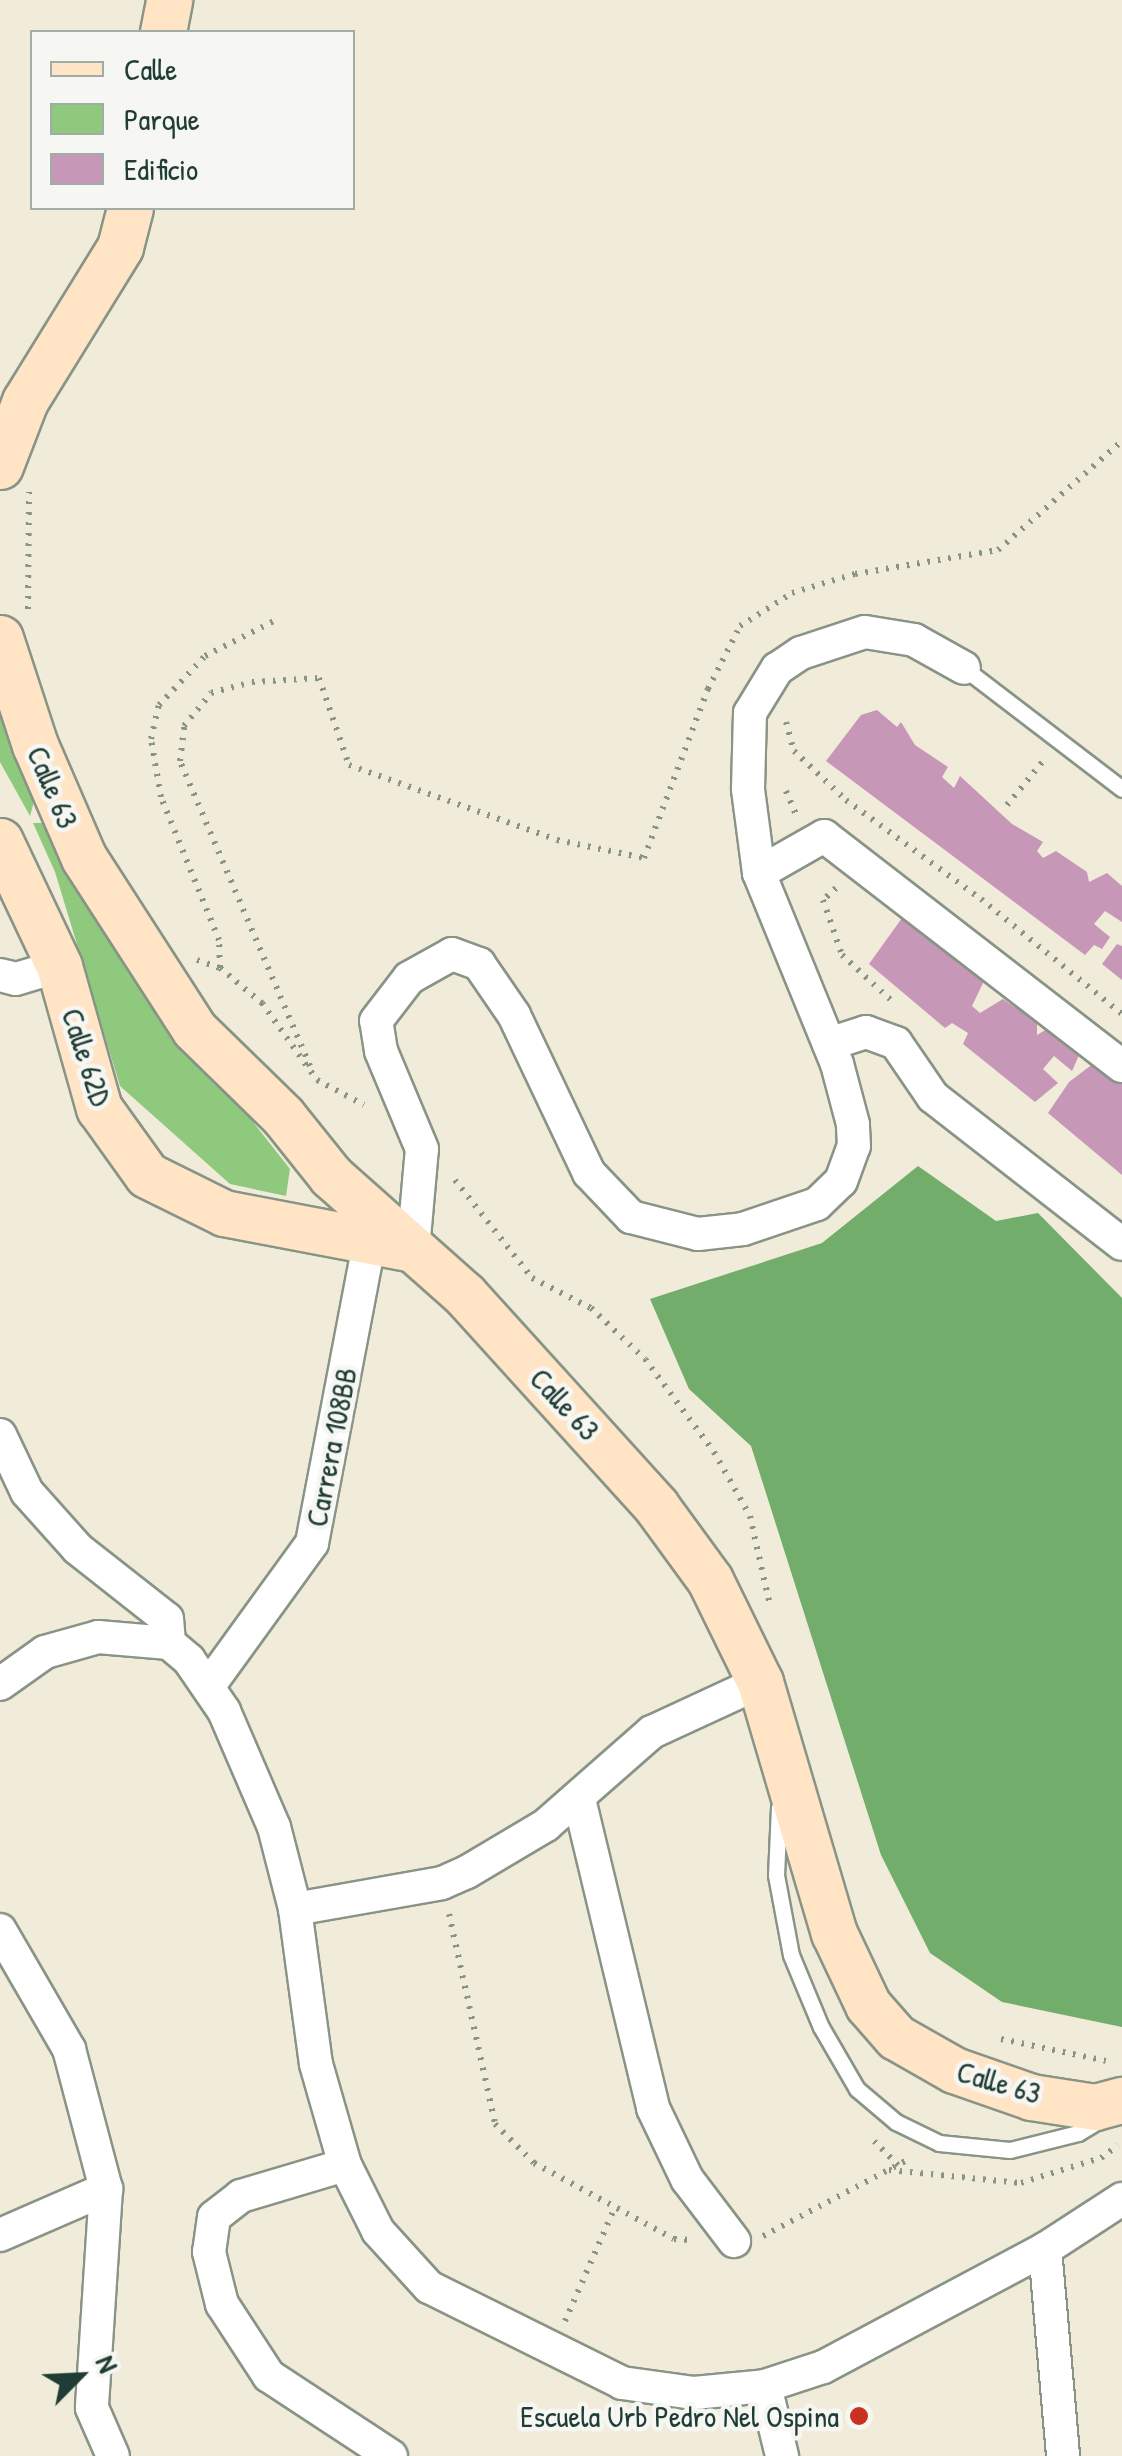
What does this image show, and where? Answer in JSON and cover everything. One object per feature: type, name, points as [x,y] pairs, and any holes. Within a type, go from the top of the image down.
[{"type":"main road","points":[[163,30],[169,0]]},
{"type":"main road","points":[[15,469],[25,401],[120,247],[129,210]]},
{"type":"main road","name":"Calle 63","points":[[16,631],[35,746],[84,858],[168,992],[218,1056],[283,1116],[331,1176],[465,1296],[675,1528],[710,1580],[760,1682],[846,1966],[879,2020],[933,2060],[1031,2097],[1095,2107],[1122,2104]]},
{"type":"main road","name":"Calle 62D","points":[[0,841],[59,966],[98,1108],[147,1175],[224,1213],[414,1249]]},
{"type":"street","points":[[414,1249],[422,1149],[381,1051],[376,1020],[387,1000],[426,965],[452,954],[478,964],[534,1050],[589,1173],[622,1210],[662,1230],[698,1234],[773,1221],[817,1204],[841,1181],[854,1146],[853,1124],[828,1044],[760,873],[748,789],[750,714],[777,669],[864,632],[914,640],[964,668]]},
{"type":"street","points":[[760,873],[824,836],[1122,1066]]},
{"type":"street","points":[[0,975],[16,979],[59,966]]},
{"type":"street","points":[[828,1044],[866,1032],[896,1043],[932,1097],[1122,1244]]},
{"type":"street","name":"Carrera 108BB","points":[[210,1684],[312,1543],[370,1238]]},
{"type":"street","points":[[0,1435],[27,1492],[78,1550],[167,1619],[169,1643]]},
{"type":"street","points":[[0,1684],[44,1652],[98,1637],[169,1643],[210,1684],[253,1768],[295,1909],[316,2064],[345,2165],[378,2231],[429,2287],[552,2351],[622,2383],[694,2393],[766,2386],[822,2367],[1045,2249],[1122,2199]]},
{"type":"street","points":[[295,1909],[442,1883],[494,1859],[579,1799],[652,1732],[760,1682]]},
{"type":"street","points":[[579,1799],[653,2108],[686,2179],[734,2241]]},
{"type":"street","points":[[0,1930],[69,2049],[106,2189],[92,2408],[113,2456]]},
{"type":"street","points":[[345,2165],[241,2196],[214,2217],[209,2252],[222,2304],[268,2376],[391,2456]]},
{"type":"street","points":[[0,2235],[106,2189]]},
{"type":"street","points":[[1045,2249],[1064,2456]]},
{"type":"street","points":[[766,2386],[782,2456]]},
{"type":"lane","points":[[964,668],[1122,788]]},
{"type":"lane","points":[[782,1752],[776,1875],[791,1955],[821,2027],[857,2089],[896,2122],[940,2143],[1010,2150],[1078,2133],[1122,2104]]},
{"type":"path","points":[[317,1080],[180,762],[184,726],[211,693],[252,682],[319,678],[349,765],[556,840],[644,858],[708,689],[740,626],[792,593],[855,574],[998,550],[1122,441]]},
{"type":"path","points":[[15,469],[24,532],[16,631]]},
{"type":"path","points":[[220,968],[219,940],[161,797],[151,739],[159,706],[205,656],[278,619]]},
{"type":"path","points":[[773,719],[782,707],[794,751],[846,800],[981,899],[1122,1014]]},
{"type":"path","points":[[1007,805],[1057,738]]},
{"type":"path","points":[[1032,750],[1060,772]]},
{"type":"path","points":[[185,945],[196,960],[220,968],[262,1004],[317,1080],[355,1098],[378,1118]]},
{"type":"path","points":[[442,1883],[495,2124],[534,2164],[674,2239],[757,2240],[940,2143]]},
{"type":"path","points":[[552,2351],[615,2208]]},
{"type":"green space","points":[[0,715],[35,798],[30,816],[0,762]]},
{"type":"green space","points":[[33,823],[54,823],[144,983],[290,1169],[286,1196],[230,1184],[120,1086],[55,872]]},
{"type":"green space","points":[[918,1166],[996,1221],[1038,1213],[1122,1298],[1122,2027],[1002,2002],[930,1953],[881,1855],[751,1446],[689,1389],[650,1299],[822,1243]]},
{"type":"building","points":[[877,710],[897,727],[901,722],[915,745],[948,767],[942,777],[954,788],[960,776],[1012,824],[1043,842],[1037,851],[1043,858],[1056,851],[1087,872],[1089,882],[1107,873],[1122,886],[1122,922],[1105,911],[1094,924],[1110,937],[1102,949],[1094,945],[1085,955],[826,761],[861,715]]},
{"type":"building","points":[[907,911],[984,981],[972,1006],[980,1013],[1003,999],[1037,1022],[1037,1035],[1052,1026],[1081,1051],[1072,1071],[1054,1056],[1043,1069],[1058,1083],[1035,1102],[963,1044],[968,1033],[952,1023],[945,1028],[869,964]]},
{"type":"building","points":[[1117,944],[1122,946],[1122,980],[1102,964]]},
{"type":"building","points":[[1098,1060],[1122,1080],[1122,1175],[1048,1113],[1069,1082]]},
{"type":"place","name":"Escuela Urb Pedro Nel Ospina","points":[[859,2416]]}]
